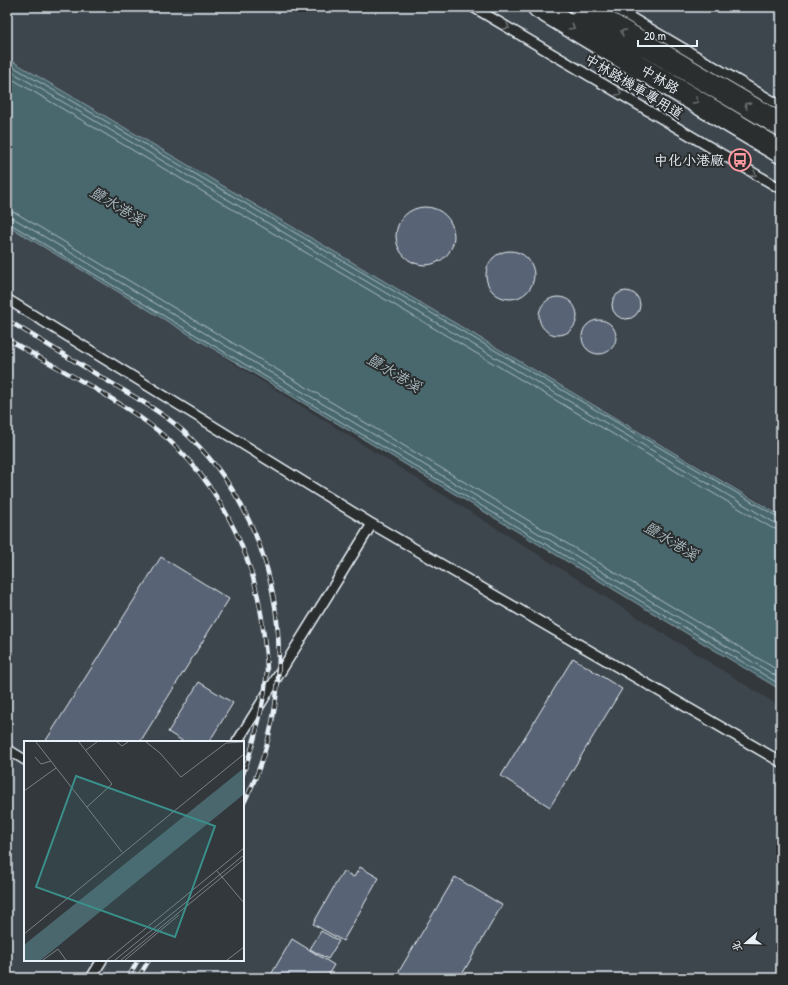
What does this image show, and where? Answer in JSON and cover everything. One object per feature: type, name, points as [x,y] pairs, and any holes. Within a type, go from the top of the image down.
[{"type":"street","name":"中林路","points":[[538,7],[781,152]]},
{"type":"street","name":"中林路","points":[[581,7],[781,125]]},
{"type":"lane","name":"中林路機車專用道","points":[[473,7],[781,189]]},
{"type":"lane","points":[[613,7],[781,106]]},
{"type":"lane","points":[[7,299],[372,524],[781,762]]},
{"type":"lane","points":[[238,741],[372,524]]},
{"type":"lane","points":[[7,749],[24,759]]},
{"type":"lane","points":[[91,978],[101,961]]},
{"type":"shaded area","points":[[7,7],[781,7],[781,514],[7,62]]},
{"type":"shaded area","points":[[7,221],[781,707],[781,978],[7,978]]},
{"type":"water","name":"鹽水港溪","points":[[7,58],[781,516],[781,690],[7,225]]},
{"type":"building","points":[[425,207],[436,209],[449,220],[452,225],[454,236],[452,247],[441,260],[436,263],[425,265],[414,263],[401,252],[398,247],[396,236],[398,225],[409,212],[414,209]]},
{"type":"building","points":[[505,251],[515,251],[527,258],[534,270],[534,280],[527,292],[515,299],[505,299],[497,295],[490,288],[486,280],[486,270],[490,262],[497,255]]},
{"type":"building","points":[[626,291],[636,295],[640,305],[636,315],[626,319],[616,315],[612,305],[616,295]]},
{"type":"building","points":[[558,297],[568,300],[574,306],[577,316],[574,326],[568,332],[558,335],[548,332],[542,326],[539,316],[542,306],[548,300]]},
{"type":"building","points":[[596,320],[602,320],[606,321],[613,327],[616,337],[615,344],[609,351],[602,354],[596,354],[592,353],[585,347],[582,340],[582,334],[583,330],[589,323]]},
{"type":"building","points":[[161,557],[229,599],[141,741],[46,741]]},
{"type":"building","points":[[573,658],[622,689],[550,807],[501,776]]},
{"type":"building","points":[[199,682],[233,703],[210,741],[182,741],[168,732]]},
{"type":"building","points":[[360,867],[379,878],[343,941],[313,924],[343,871],[354,877]]},
{"type":"building","points":[[455,877],[502,905],[460,978],[395,978]]},
{"type":"building","points":[[321,931],[339,941],[328,959],[310,949]]},
{"type":"building","points":[[292,939],[334,965],[326,978],[269,978]]},
{"type":"railway","points":[[7,320],[149,406],[174,423],[217,468],[244,511],[264,557],[275,607],[279,657],[275,708],[263,758],[244,803]]},
{"type":"railway","points":[[7,339],[129,410],[170,441],[192,464],[211,489],[228,516],[252,575],[260,606],[267,663],[266,684],[261,710],[255,736],[244,771]]},
{"type":"railway","points":[[128,978],[137,961]]},
{"type":"railway","points":[[138,978],[148,961]]},
{"type":"place","name":"中化小港廠","points":[[740,160]]}]
